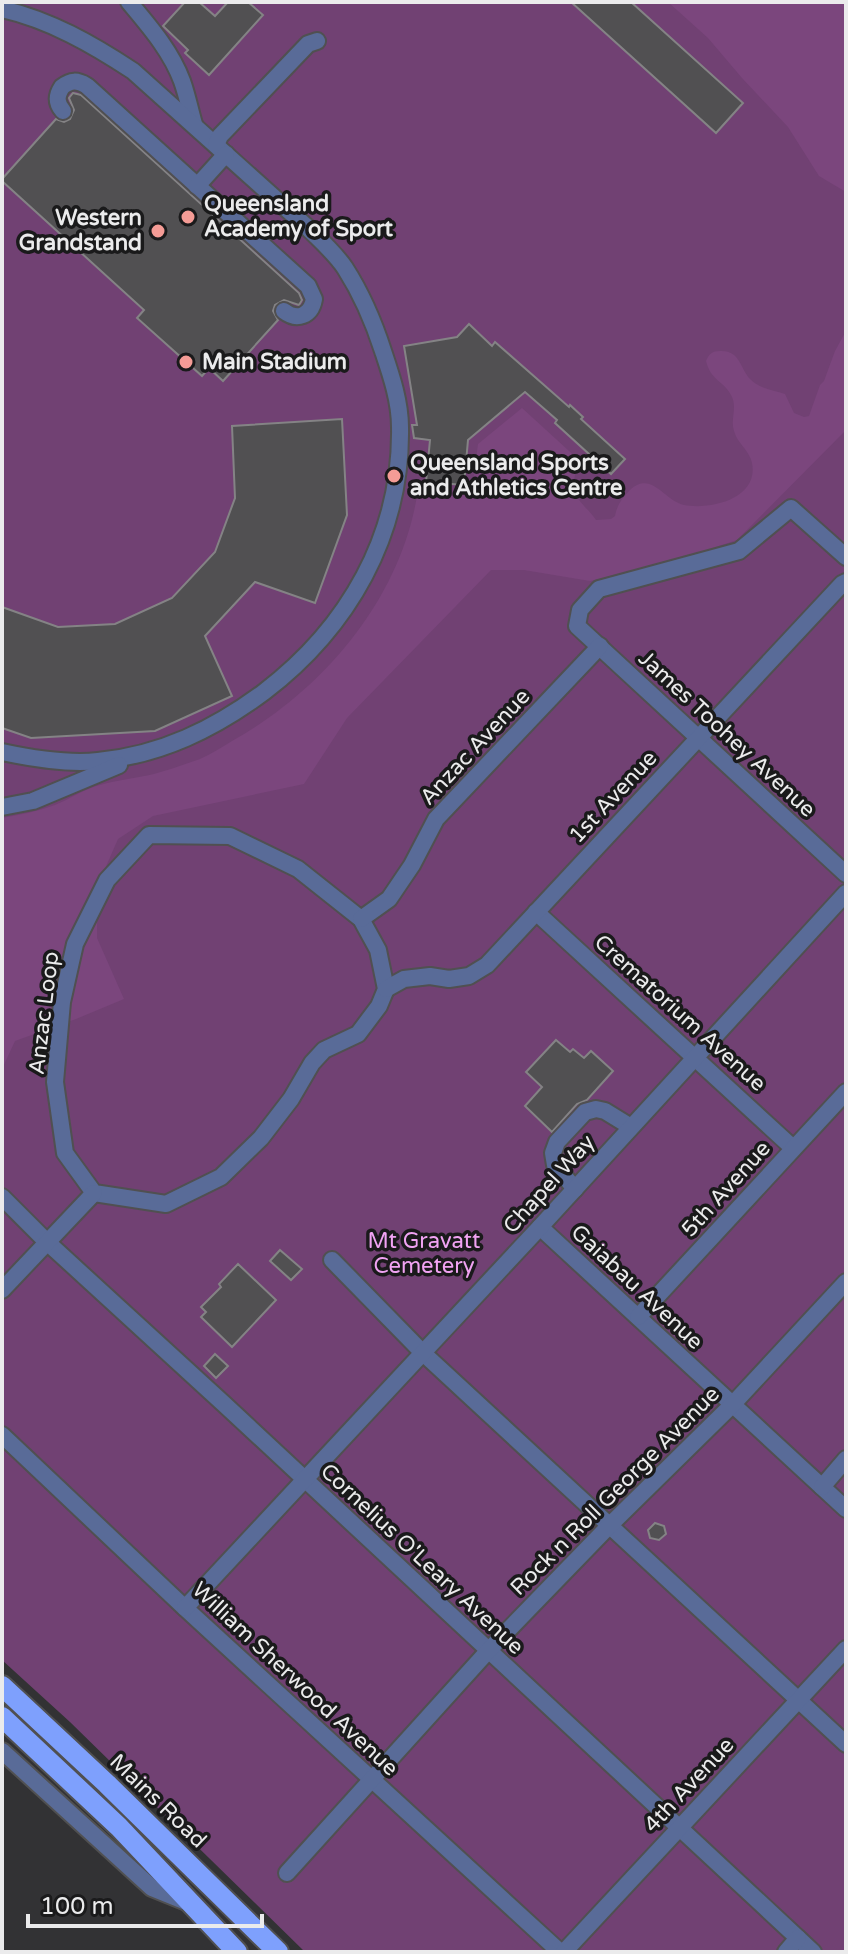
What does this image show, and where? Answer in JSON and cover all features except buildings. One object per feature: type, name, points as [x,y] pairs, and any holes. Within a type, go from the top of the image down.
[{"type":"main road","name":"Mains Road","points":[[2,1686],[278,1952]]},
{"type":"main road","name":"Mains Road","points":[[2,1717],[84,1792],[237,1952]]},
{"type":"street","points":[[129,2],[150,27],[182,80],[194,124]]},
{"type":"street","points":[[2,9],[28,15],[63,30],[133,71],[333,253],[346,270],[377,330],[394,384],[400,425],[393,504],[362,583],[331,628],[278,682],[242,709],[193,737],[149,751],[33,801],[2,807]]},
{"type":"street","points":[[197,186],[221,149],[225,140],[313,49],[317,41],[308,44],[220,136],[221,149]]},
{"type":"street","points":[[63,111],[59,106],[58,92],[62,87],[74,81],[87,86],[308,286],[313,305],[309,311],[304,315],[290,316],[284,311]]},
{"type":"street","name":"James Toohey Avenue","points":[[846,557],[791,508],[739,551],[599,589],[580,610],[577,626],[846,874]]},
{"type":"street","name":"1st Avenue","points":[[386,989],[404,979],[469,976],[487,965],[846,582]]},
{"type":"street","name":"Anzac Avenue","points":[[361,919],[389,899],[412,865],[436,819],[600,646]]},
{"type":"street","points":[[2,752],[34,759],[97,762],[149,751]]},
{"type":"street","name":"Anzac Loop","points":[[94,1193],[65,1153],[55,1082],[62,1002],[75,944],[107,880],[149,835],[230,836],[298,869],[361,919],[378,950],[386,989]]},
{"type":"street","name":"Chapel Way","points":[[185,1608],[846,893]]},
{"type":"street","name":"Crematorium Avenue","points":[[536,912],[793,1148]]},
{"type":"street","points":[[2,1290],[94,1193],[166,1204],[221,1177],[261,1138],[318,1056],[358,1034],[379,1006],[386,989]]},
{"type":"street","name":"5th Avenue","points":[[638,1317],[846,1092]]},
{"type":"street","points":[[575,1189],[555,1165],[553,1153],[557,1142],[585,1112],[596,1109],[631,1127]]},
{"type":"street","name":"Cornelius O'Leary Avenue","points":[[2,1197],[813,1952]]},
{"type":"street","name":"Gaiabau Avenue","points":[[540,1227],[846,1509]]},
{"type":"street","points":[[332,1260],[423,1353],[846,1744]]},
{"type":"street","name":"Rock n Roll George Avenue","points":[[287,1873],[488,1651],[732,1405],[846,1282]]},
{"type":"street","name":"William Sherwood Avenue","points":[[2,1435],[371,1780],[562,1952]]},
{"type":"street","points":[[822,1487],[846,1459]]},
{"type":"street","name":"4th Avenue","points":[[562,1952],[846,1649]]},
{"type":"street","name":"Mains Road","points":[[2,1751],[152,1888],[191,1903]]},
{"type":"street","points":[[786,1952],[798,1938]]},
{"type":"green space","name":"Mt Gravatt Cemetery","points":[[2,2],[707,2],[846,131],[846,1952],[305,1952],[70,1722],[2,1660]]},
{"type":"shaded area","points":[[668,2],[846,2],[846,192],[819,176],[788,127],[708,38]]},
{"type":"shaded area","points":[[846,331],[846,430],[737,540],[658,566],[590,581],[524,570],[491,570],[347,718],[304,784],[153,816],[118,839],[97,887],[97,938],[124,999],[15,1041],[2,1069],[2,818],[55,805],[100,785],[154,774],[200,759],[266,720],[298,695],[328,667],[377,603],[409,529],[418,490],[468,494],[472,489],[478,444],[522,408],[580,461],[574,480],[575,492],[596,520],[615,516],[627,493],[645,483],[684,505],[707,506],[740,493],[752,475],[749,455],[734,431],[733,400],[728,390],[711,373],[706,361],[708,356],[717,351],[732,353],[750,379],[762,387],[785,394],[794,413],[804,417],[809,416]]},
{"type":"place","name":"Queensland Academy of Sport","points":[[188,217]]},
{"type":"place","name":"Western Grandstand","points":[[158,231]]},
{"type":"place","name":"Main Stadium","points":[[186,362]]},
{"type":"place","name":"Queensland Sports and Athletics Centre","points":[[394,476]]}]
